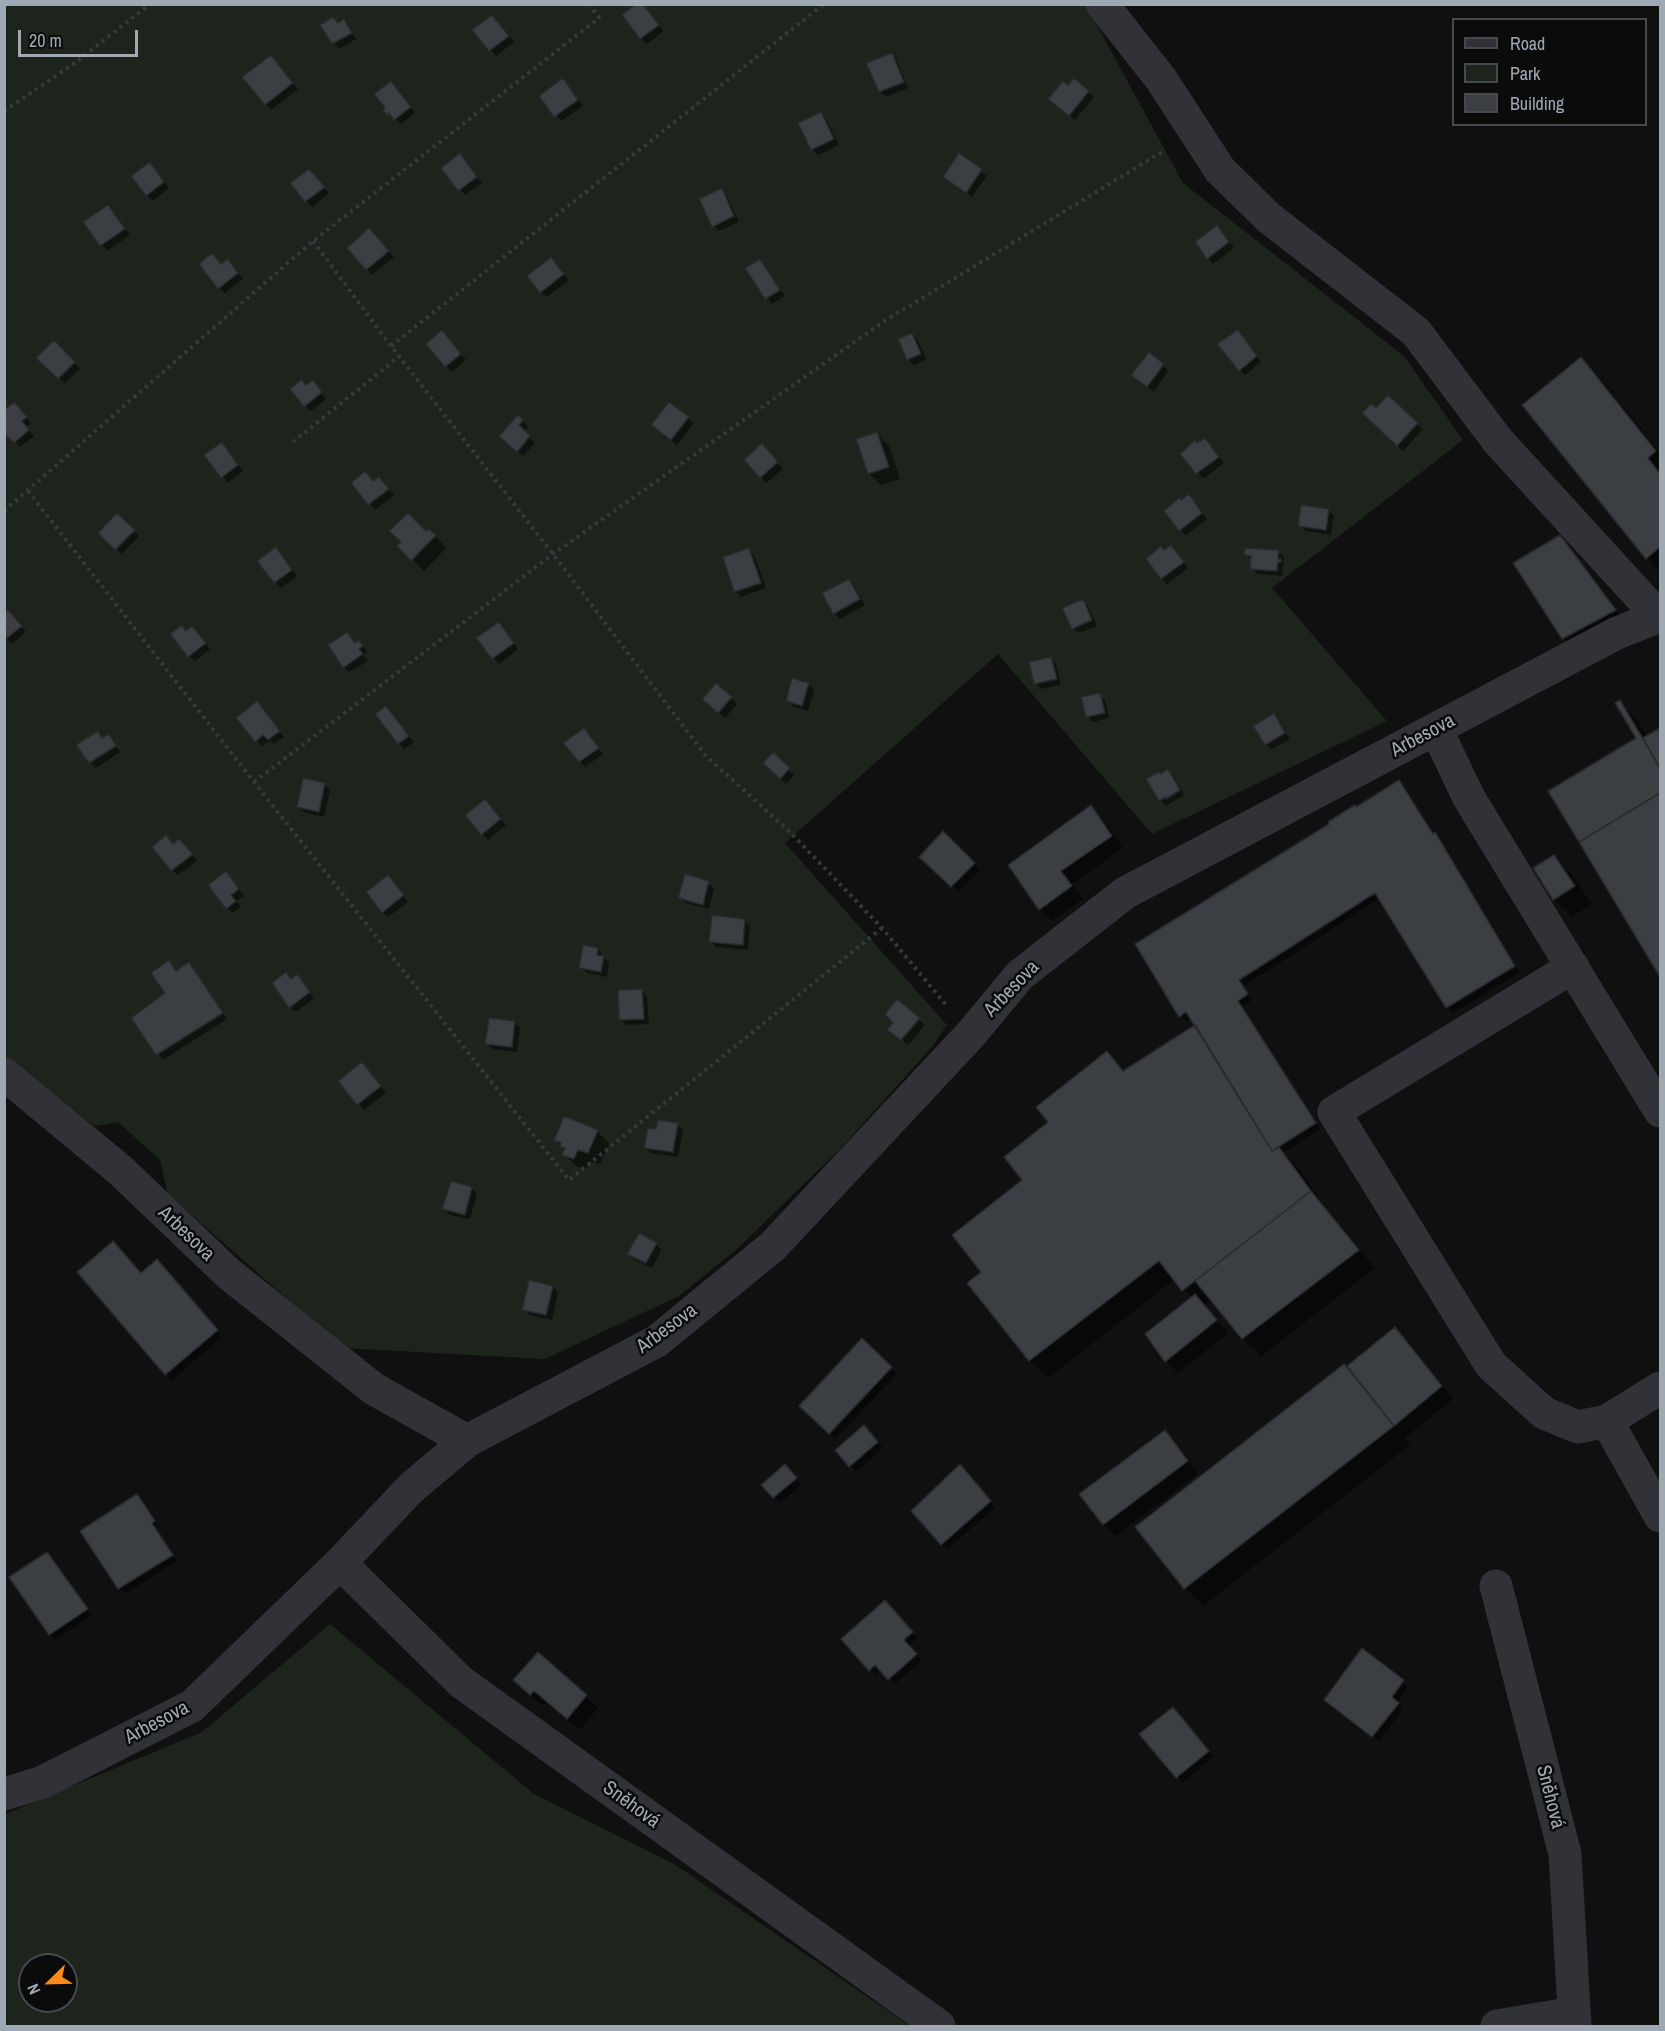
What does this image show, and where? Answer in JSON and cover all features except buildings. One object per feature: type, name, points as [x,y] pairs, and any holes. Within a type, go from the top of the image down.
[{"type":"street","points":[[1102,4],[1161,79],[1220,170],[1269,218],[1416,332],[1498,441],[1660,616]]},
{"type":"street","name":"Arbesova","points":[[4,1794],[43,1782],[192,1706],[340,1563],[411,1488],[467,1441],[657,1341],[773,1245],[971,1034],[1020,975],[1125,893],[1617,633],[1660,616]]},
{"type":"street","points":[[1436,729],[1469,798],[1660,1111]]},
{"type":"street","points":[[1573,967],[1335,1112],[1491,1365],[1544,1413],[1578,1427],[1607,1421],[1660,1388]]},
{"type":"street","name":"Arbesova","points":[[4,1074],[120,1170],[229,1274],[374,1389],[467,1441]]},
{"type":"street","points":[[1607,1421],[1660,1516]]},
{"type":"street","name":"Sněhová","points":[[340,1563],[461,1682],[939,2026]]},
{"type":"street","name":"Sněhová","points":[[1496,1586],[1565,1854],[1575,2020],[1497,2026]]},
{"type":"path","points":[[4,111],[72,65],[150,4]]},
{"type":"path","points":[[4,511],[313,241],[599,18],[589,4]]},
{"type":"path","points":[[391,346],[824,4]]},
{"type":"path","points":[[254,782],[553,554],[883,322],[1196,131]]},
{"type":"path","points":[[313,241],[705,755],[791,833],[882,928],[971,1034]]},
{"type":"path","points":[[293,442],[400,356]]},
{"type":"path","points":[[28,491],[254,782],[569,1180],[882,928]]},
{"type":"green space","points":[[4,5],[1086,5],[1183,183],[1404,356],[1463,440],[1272,588],[1387,721],[1152,834],[998,654],[785,843],[947,1025],[931,1048],[841,1148],[736,1250],[679,1296],[545,1359],[343,1348],[168,1194],[160,1160],[118,1122],[94,1126],[5,1057]]},
{"type":"green space","points":[[330,1624],[534,1794],[674,1864],[910,2026],[5,2026],[5,1814],[202,1732]]}]
